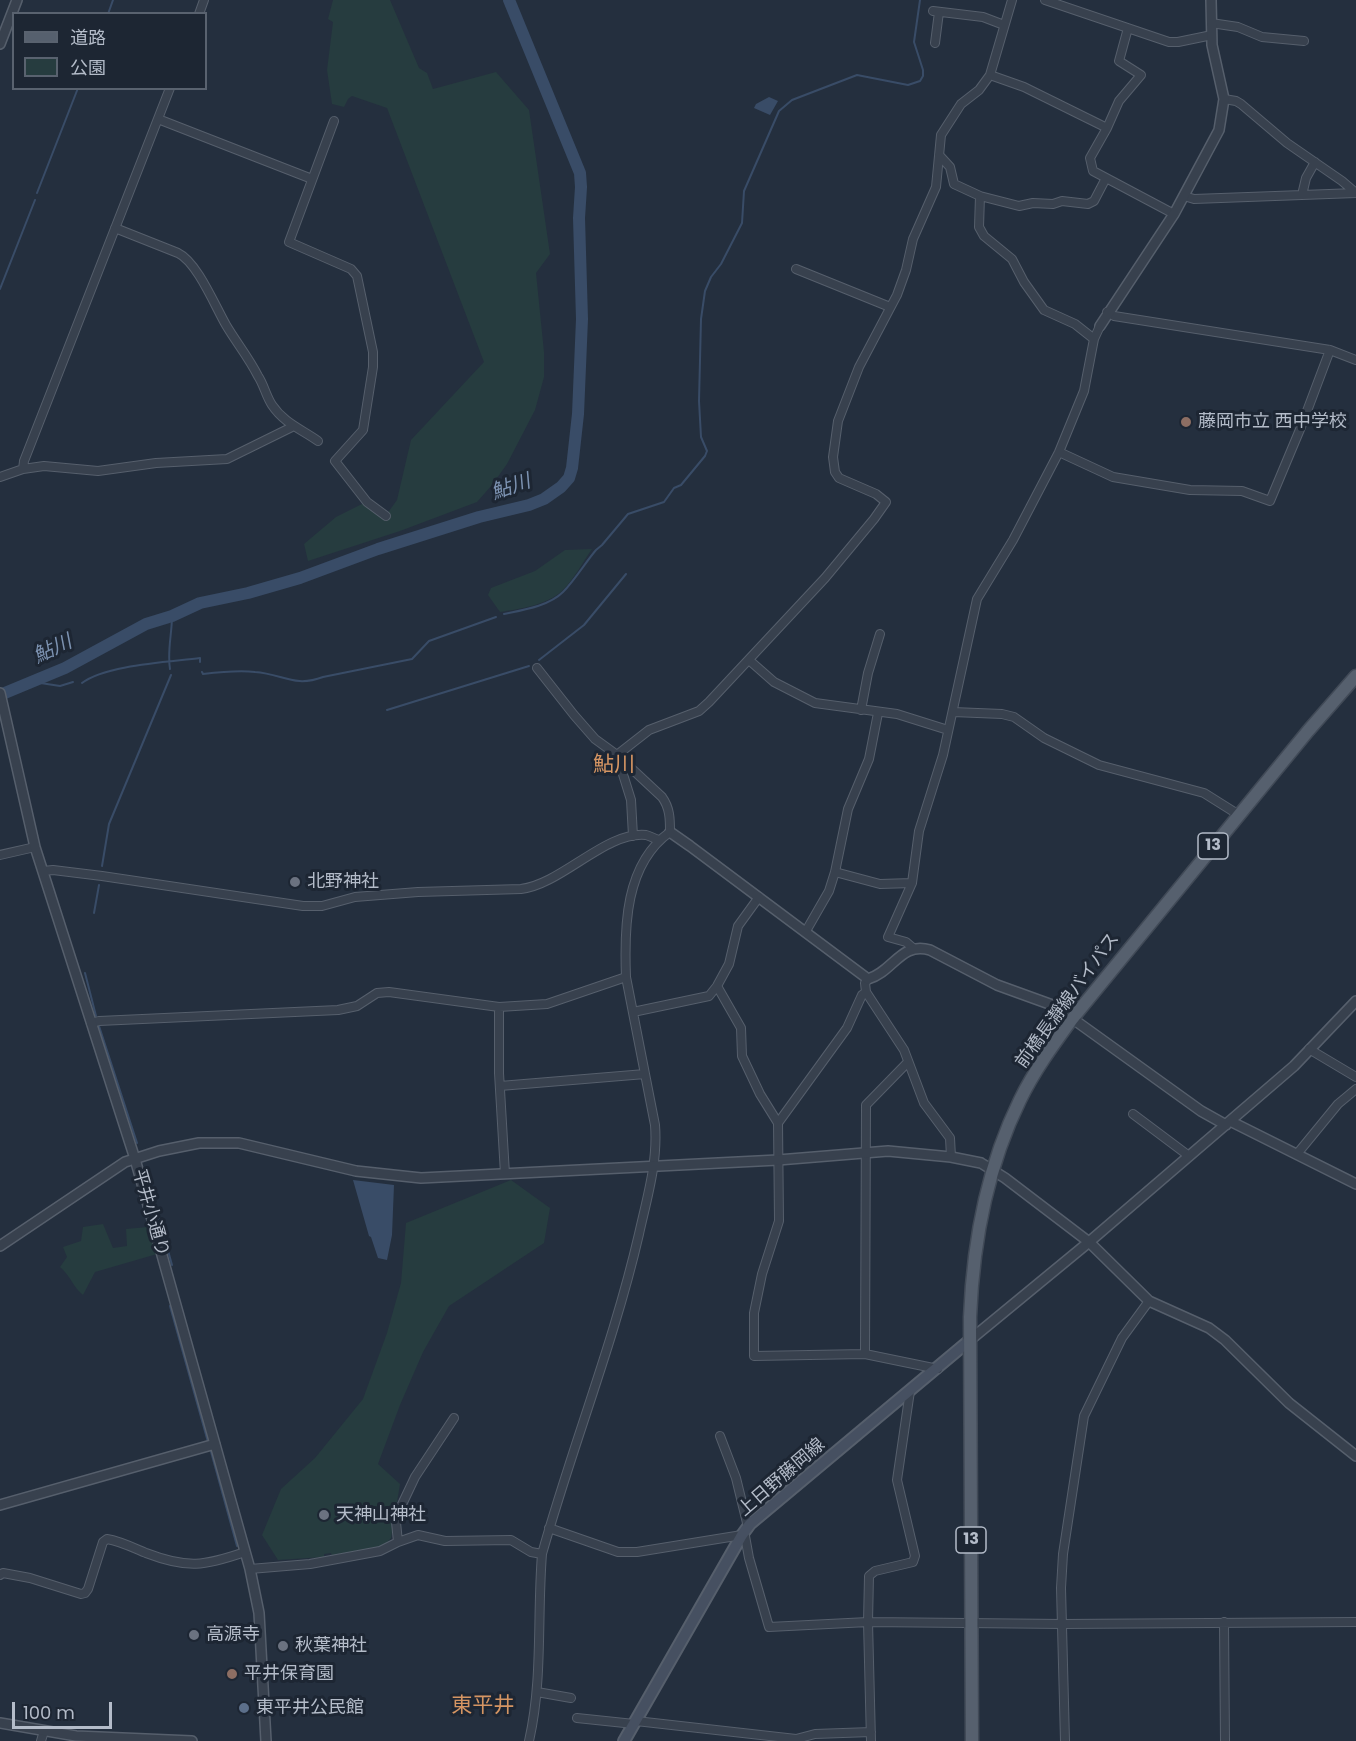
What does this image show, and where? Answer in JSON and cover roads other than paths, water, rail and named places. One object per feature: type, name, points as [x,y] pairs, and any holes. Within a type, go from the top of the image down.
[{"type":"main road","name":"前橋長瀞線バイパス","points":[[972,1741],[970,1340],[972,1274],[993,1171],[1020,1101],[1046,1055],[1072,1019],[1308,731],[1356,676]]},
{"type":"main road","name":"上日野藤岡線","points":[[624,1741],[745,1531],[759,1515],[938,1369],[970,1340]]},
{"type":"street","points":[[617,755],[649,730],[699,711],[825,578],[886,502],[876,494],[839,478],[833,467],[838,421],[859,367],[906,270],[913,239],[936,187],[941,135],[961,104],[979,90],[990,75],[1012,0]]},
{"type":"street","points":[[1045,0],[1173,42],[1212,35]]},
{"type":"street","points":[[1211,0],[1212,35],[1224,99],[1222,120],[1215,138],[1174,214],[1107,312],[1094,339],[1084,390],[1059,452],[1013,540],[977,599],[944,755],[918,831],[912,883],[888,937],[906,942],[913,948],[930,950],[997,985],[1055,1006],[1202,1111],[1297,1154],[1356,1184]]},
{"type":"street","points":[[935,44],[936,12],[983,17],[1004,25]]},
{"type":"street","points":[[0,44],[12,13]]},
{"type":"street","points":[[1211,23],[1238,27],[1262,37],[1304,41]]},
{"type":"street","points":[[1128,28],[1119,61],[1141,75],[1119,101],[1090,158],[1093,171],[1174,214]]},
{"type":"street","points":[[990,75],[1024,87],[1107,128]]},
{"type":"street","points":[[23,469],[24,461],[169,90]]},
{"type":"street","points":[[1184,195],[1194,199],[1356,193],[1287,143],[1241,104],[1224,99]]},
{"type":"street","points":[[158,119],[312,179]]},
{"type":"street","points":[[334,121],[289,242],[356,272],[374,367],[363,430],[334,461],[368,502],[386,516]]},
{"type":"street","points":[[939,155],[950,167],[954,184],[980,196],[1019,206],[1034,203],[1053,204],[1062,201],[1088,204],[1094,201],[1106,178]]},
{"type":"street","points":[[1302,195],[1306,178],[1315,162]]},
{"type":"street","points":[[980,196],[980,227],[984,236],[1012,259],[1024,282],[1044,310],[1074,324],[1094,339]]},
{"type":"street","points":[[115,228],[178,252],[186,258],[205,285],[227,326],[260,378],[270,403],[292,427],[300,429],[318,441]]},
{"type":"street","points":[[796,269],[890,307]]},
{"type":"street","points":[[1107,312],[1114,316],[1330,350],[1356,360]]},
{"type":"street","points":[[1059,452],[1113,477],[1190,490],[1242,491],[1270,501],[1302,427],[1330,350]]},
{"type":"street","points":[[0,477],[23,469],[50,466],[98,471],[156,463],[227,459],[292,427]]},
{"type":"street","points":[[861,710],[868,674],[880,634]]},
{"type":"street","points":[[749,660],[774,682],[814,704],[897,714],[948,730]]},
{"type":"street","points":[[537,668],[595,739],[617,755],[666,803],[670,818],[670,832]]},
{"type":"street","name":"平井小通り","points":[[0,693],[35,848],[135,1159],[250,1569],[259,1613],[266,1741]]},
{"type":"street","points":[[953,712],[1002,714],[1014,717],[1044,738],[1099,765],[1204,793],[1239,815]]},
{"type":"street","points":[[806,931],[829,891],[848,808],[869,759],[878,713]]},
{"type":"street","points":[[617,755],[631,800],[633,836]]},
{"type":"street","points":[[529,1741],[537,1692],[542,1554],[633,1259],[653,1166],[655,1125],[626,977],[628,909],[636,875],[659,840],[670,832]]},
{"type":"street","points":[[670,832],[868,979]]},
{"type":"street","points":[[43,871],[102,876],[252,900],[314,906],[355,897],[418,892],[521,890],[546,883],[594,852],[633,836],[646,835],[659,840]]},
{"type":"street","points":[[0,855],[35,848]]},
{"type":"street","points":[[835,872],[880,884],[912,883]]},
{"type":"street","points":[[633,1012],[709,996],[729,964],[738,926],[759,897]]},
{"type":"street","points":[[913,948],[882,972],[868,979],[866,992],[892,1030],[908,1062],[924,1103],[950,1138],[951,1156]]},
{"type":"street","points":[[91,1023],[121,1019],[338,1010],[357,1006],[377,993],[389,992],[499,1007],[547,1004],[626,977]]},
{"type":"street","points":[[717,986],[741,1028],[742,1056],[760,1095],[778,1123],[779,1221],[762,1274],[754,1313],[754,1356],[865,1354],[938,1369]]},
{"type":"street","points":[[778,1123],[847,1028],[862,995],[866,992]]},
{"type":"street","points":[[970,1340],[1089,1242],[1294,1066],[1356,1001]]},
{"type":"street","points":[[499,1007],[505,1174]]},
{"type":"street","points":[[1310,1049],[1356,1077]]},
{"type":"street","points":[[865,1354],[866,1105],[908,1062]]},
{"type":"street","points":[[501,1086],[645,1074]]},
{"type":"street","points":[[1297,1154],[1338,1104],[1356,1089]]},
{"type":"street","points":[[1133,1114],[1189,1156]]},
{"type":"street","points":[[0,1246],[119,1165],[182,1145],[219,1141],[263,1147],[349,1169],[421,1178],[898,1152],[951,1156],[975,1161],[993,1171],[1089,1242],[1149,1301],[1209,1328],[1225,1340],[1289,1404],[1356,1456]]},
{"type":"street","points":[[1065,1741],[1061,1588],[1063,1554],[1084,1416],[1122,1338],[1149,1301]]},
{"type":"street","points":[[577,1718],[795,1739],[815,1734],[871,1737],[869,1576],[871,1573],[913,1562],[915,1558],[897,1480],[910,1391]]},
{"type":"street","points":[[398,1542],[397,1515],[415,1477],[454,1418]]},
{"type":"street","points":[[720,1436],[736,1478],[749,1558],[770,1627],[868,1622],[1063,1624],[1356,1622]]},
{"type":"street","points":[[0,1505],[215,1444]]},
{"type":"street","points":[[549,1528],[618,1552],[637,1552],[745,1531]]},
{"type":"street","points":[[250,1569],[310,1564],[381,1551],[418,1535],[445,1541],[511,1540],[531,1552],[542,1554]]},
{"type":"street","points":[[0,1575],[30,1578],[81,1594],[88,1589],[103,1542],[107,1539],[168,1562],[188,1565],[225,1560],[245,1552]]},
{"type":"street","points":[[1224,1622],[1225,1741]]},
{"type":"street","points":[[537,1692],[570,1698]]},
{"type":"street","points":[[0,1723],[86,1736],[192,1741]]},
{"type":"street","points":[[41,1741],[44,1731]]},
{"type":"water","points":[[769,97],[778,101],[770,115],[754,108],[756,104]]},
{"type":"water","points":[[353,1180],[394,1185],[392,1235],[387,1260],[378,1258],[369,1236]]},
{"type":"waterway","points":[[109,12],[113,0]]},
{"type":"waterway","name":"鮎川","points":[[0,695],[65,668],[146,624],[172,616],[200,603],[248,593],[300,578],[378,549],[479,517],[529,505],[544,499],[569,478],[578,414],[582,319],[580,173],[509,0]]},
{"type":"waterway","points":[[504,614],[535,607],[557,597],[628,514],[664,502],[674,488],[681,485],[705,456],[707,451],[701,437],[699,401],[701,319],[705,291],[742,223],[744,191],[779,111],[792,100],[857,75],[908,85],[920,81],[923,70],[914,42],[920,0]]},
{"type":"waterway","points":[[37,193],[77,90]]},
{"type":"waterway","points":[[0,289],[35,200]]},
{"type":"waterway","points":[[539,660],[584,625],[626,574]]},
{"type":"waterway","points":[[170,669],[172,616]]},
{"type":"waterway","points":[[202,672],[203,674],[248,671],[296,681],[313,680],[412,659],[429,641],[496,617]]},
{"type":"waterway","points":[[82,683],[92,677],[121,668],[200,658],[200,662]]},
{"type":"waterway","points":[[387,710],[529,666]]},
{"type":"waterway","points":[[102,866],[109,824],[171,675]]},
{"type":"waterway","points":[[34,682],[60,686],[73,682]]},
{"type":"waterway","points":[[94,913],[99,885]]},
{"type":"waterway","points":[[85,973],[96,1016]]},
{"type":"waterway","points":[[99,1026],[137,1143]]},
{"type":"waterway","points":[[145,1169],[172,1265]]},
{"type":"waterway","points":[[170,1306],[208,1442]]},
{"type":"waterway","points":[[210,1448],[237,1546]]},
{"type":"place","name":"藤岡市立 西中学校","points":[[1186,422]]},
{"type":"place","name":"北野神社","points":[[295,882]]},
{"type":"place","name":"天神山神社","points":[[324,1515]]},
{"type":"place","name":"高源寺","points":[[194,1635]]},
{"type":"place","name":"秋葉神社","points":[[283,1646]]},
{"type":"place","name":"平井保育園","points":[[232,1674]]},
{"type":"place","name":"東平井公民館","points":[[244,1708]]},
{"type":"district","name":"鮎川","points":[[614,766]]},
{"type":"district","name":"東平井","points":[[483,1707]]}]
